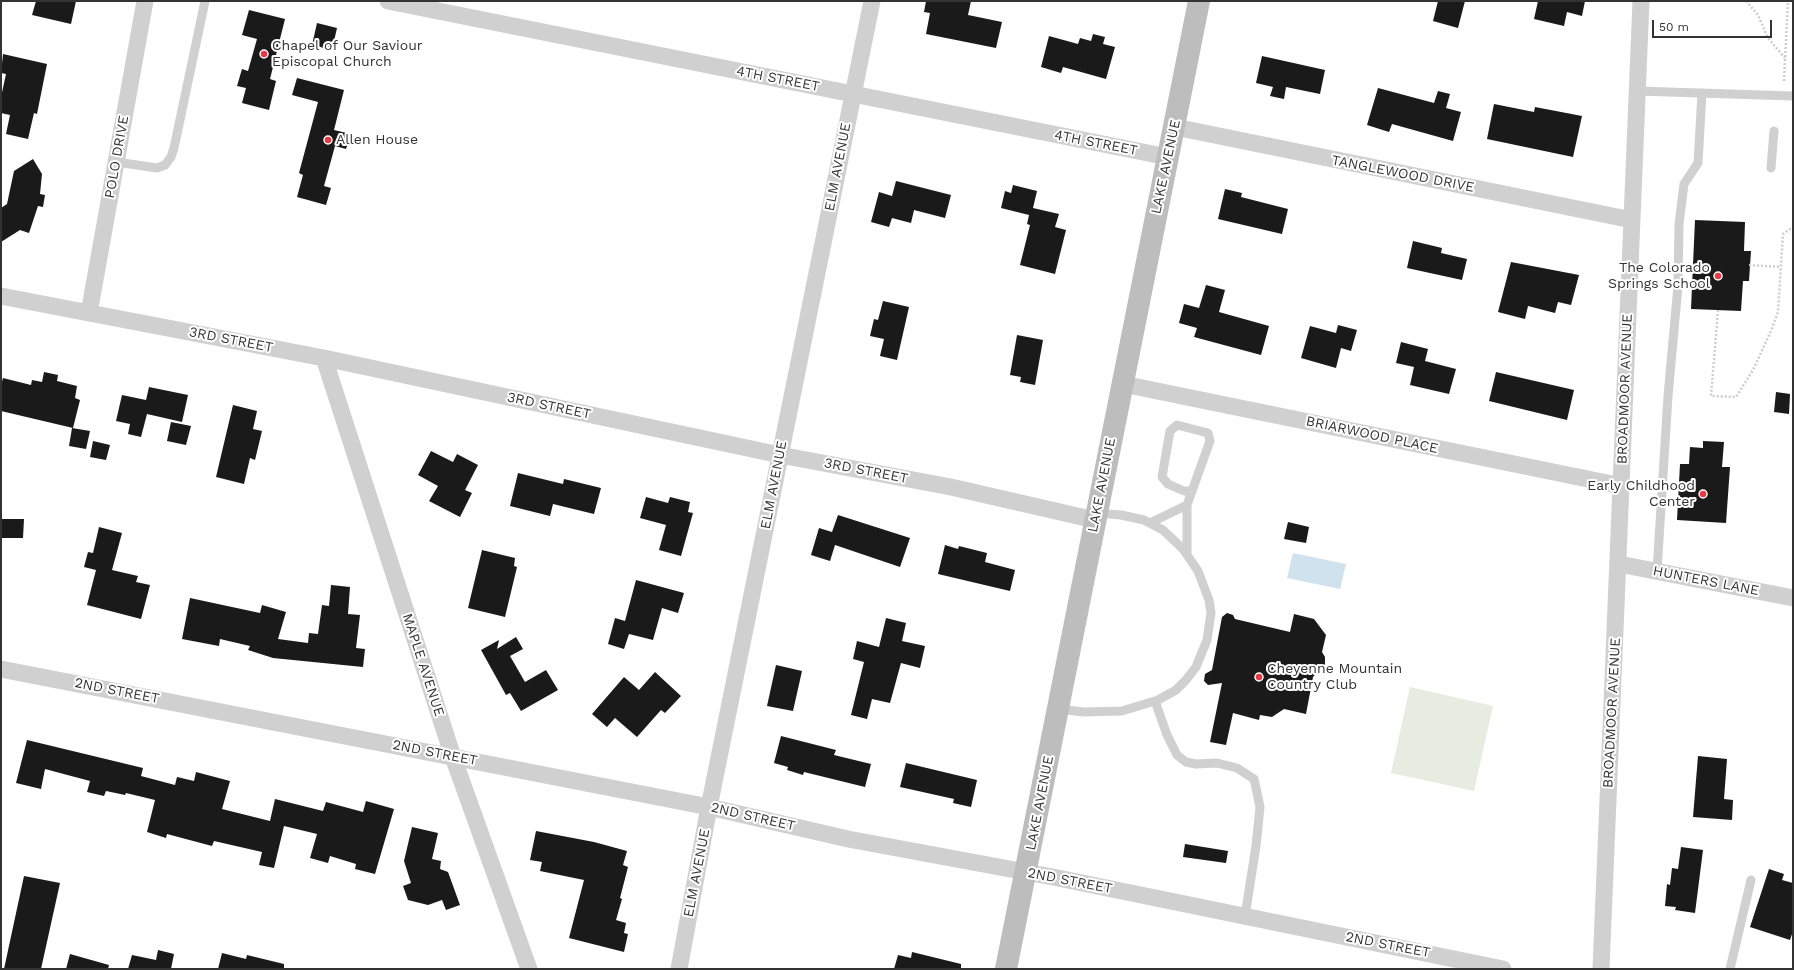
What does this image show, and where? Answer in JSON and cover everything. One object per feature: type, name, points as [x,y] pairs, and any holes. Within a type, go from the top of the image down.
[{"type":"main road","name":"LAKE AVENUE","points":[[1006,969],[1199,1]]},
{"type":"street","name":"POLO DRIVE","points":[[89,313],[144,1]]},
{"type":"street","name":"4TH STREET","points":[[388,1],[462,8],[853,94],[1168,157]]},
{"type":"street","name":"ELM AVENUE","points":[[678,969],[709,807],[872,1]]},
{"type":"street","name":"BROADMOOR AVENUE","points":[[1601,969],[1619,564],[1641,1]]},
{"type":"street","name":"TANGLEWOOD DRIVE","points":[[1175,127],[1632,220]]},
{"type":"street","name":"3RD STREET","points":[[1,296],[324,358],[780,455],[951,487],[1096,517]]},
{"type":"street","name":"MAPLE AVENUE","points":[[324,358],[453,757],[529,969]]},
{"type":"street","name":"BRIARWOOD PLACE","points":[[1123,384],[1622,486]]},
{"type":"street","name":"HUNTERS LANE","points":[[1619,564],[1793,598]]},
{"type":"street","name":"2ND STREET","points":[[1,669],[709,807],[848,839],[1244,916],[1504,969]]},
{"type":"lane","points":[[116,162],[157,168],[165,165],[171,157],[205,1]]},
{"type":"lane","points":[[1637,91],[1793,96]]},
{"type":"lane","points":[[1657,571],[1668,396],[1678,286],[1679,224],[1684,184],[1698,163],[1702,93]]},
{"type":"lane","points":[[1771,168],[1774,131]]},
{"type":"lane","points":[[1186,553],[1187,505],[1210,441],[1208,433],[1177,426],[1170,431],[1162,476],[1168,484],[1184,491],[1192,491]]},
{"type":"lane","points":[[1150,523],[1187,505]]},
{"type":"lane","points":[[1058,709],[1084,712],[1122,711],[1155,701],[1176,690],[1186,680],[1196,667],[1207,640],[1211,613],[1209,600],[1198,571],[1186,553],[1163,530],[1150,523],[1122,515],[1096,517]]},
{"type":"lane","points":[[1155,701],[1176,755],[1186,762],[1217,763],[1237,768],[1254,779],[1260,807],[1256,846],[1244,916]]},
{"type":"lane","points":[[1730,969],[1751,880]]},
{"type":"path","points":[[1746,1],[1758,15],[1768,38],[1785,58]]},
{"type":"path","points":[[1784,81],[1788,1]]},
{"type":"path","points":[[1718,310],[1711,396],[1736,397],[1753,370],[1778,312],[1783,234],[1793,227]]},
{"type":"path","points":[[1749,265],[1781,267]]},
{"type":"shaded area","points":[[1410,687],[1493,706],[1474,791],[1391,773]]},
{"type":"water","points":[[1293,553],[1346,564],[1340,589],[1287,578]]},
{"type":"building","points":[[36,1],[76,1],[71,24],[32,15]]},
{"type":"building","points":[[926,1],[971,1],[968,15],[1002,22],[996,48],[926,34],[930,13],[924,12]]},
{"type":"building","points":[[1438,1],[1465,1],[1458,28],[1433,21]]},
{"type":"building","points":[[1538,1],[1585,1],[1582,16],[1567,12],[1564,26],[1534,19]]},
{"type":"building","name":"Chapel of Our Saviour Episcopal Church","points":[[249,10],[285,19],[270,79],[276,81],[269,110],[242,103],[246,88],[237,86],[242,69],[248,71],[257,39],[242,35]]},
{"type":"building","points":[[317,23],[337,28],[332,50],[312,45]]},
{"type":"building","points":[[1093,34],[1105,37],[1103,44],[1115,47],[1106,79],[1063,67],[1061,73],[1041,67],[1049,36],[1078,44],[1080,38],[1091,41]]},
{"type":"building","points":[[3,54],[47,64],[37,114],[34,113],[28,139],[6,134],[10,115],[1,113],[1,97],[6,74],[1,73]]},
{"type":"building","points":[[1262,56],[1325,70],[1320,94],[1286,87],[1284,99],[1270,96],[1273,87],[1256,83]]},
{"type":"building","name":"Allen House","points":[[297,78],[344,90],[334,130],[351,134],[346,149],[335,146],[324,186],[331,188],[326,205],[297,197],[303,175],[299,173],[318,102],[292,95]]},
{"type":"building","points":[[1378,88],[1434,103],[1438,91],[1450,94],[1446,108],[1461,112],[1453,141],[1392,124],[1389,132],[1367,125]]},
{"type":"building","points":[[1494,104],[1534,112],[1535,107],[1582,116],[1573,157],[1487,139]]},
{"type":"building","points":[[33,159],[42,174],[40,194],[45,195],[43,207],[38,206],[29,233],[20,230],[1,242],[1,208],[7,204],[14,171]]},
{"type":"building","points":[[896,181],[951,195],[945,218],[914,210],[911,223],[892,218],[889,227],[871,222],[879,192],[892,196]]},
{"type":"building","points":[[1013,185],[1037,191],[1033,208],[1059,214],[1055,227],[1066,230],[1055,274],[1020,265],[1030,225],[1027,224],[1029,215],[1001,208],[1005,191],[1011,193]]},
{"type":"building","points":[[1225,189],[1242,193],[1241,197],[1288,209],[1282,234],[1218,219]]},
{"type":"building","points":[[1695,220],[1745,222],[1744,251],[1751,251],[1749,281],[1743,281],[1741,311],[1691,309]]},
{"type":"building","points":[[1413,241],[1442,248],[1441,253],[1467,259],[1462,280],[1407,268]]},
{"type":"building","points":[[1511,262],[1579,275],[1571,305],[1558,302],[1555,313],[1528,306],[1525,319],[1498,312]]},
{"type":"building","points":[[1206,285],[1225,290],[1219,312],[1269,326],[1261,355],[1194,337],[1197,328],[1179,323],[1184,304],[1199,308]]},
{"type":"building","points":[[883,301],[909,307],[897,360],[880,356],[884,339],[870,336],[874,319],[878,320]]},
{"type":"building","points":[[1338,325],[1357,330],[1351,351],[1341,348],[1336,368],[1301,358],[1310,326],[1336,333]]},
{"type":"building","points":[[1017,335],[1043,340],[1035,385],[1020,382],[1021,377],[1010,375]]},
{"type":"building","points":[[1401,342],[1428,349],[1425,361],[1456,369],[1449,394],[1410,385],[1414,367],[1396,363]]},
{"type":"building","points":[[44,372],[58,375],[57,381],[77,386],[75,398],[80,400],[73,428],[1,411],[1,385],[3,378],[31,385],[32,380],[42,382]]},
{"type":"building","points":[[1496,372],[1574,390],[1567,420],[1489,401]]},
{"type":"building","points":[[149,387],[188,395],[182,422],[147,414],[141,437],[128,434],[130,424],[116,421],[122,395],[146,400]]},
{"type":"building","points":[[1776,392],[1790,394],[1789,414],[1774,412]]},
{"type":"building","points":[[233,405],[257,411],[253,429],[262,431],[255,460],[250,458],[244,484],[216,477]]},
{"type":"building","points":[[171,422],[191,426],[186,445],[167,441]]},
{"type":"building","points":[[72,428],[90,431],[86,449],[69,446]]},
{"type":"building","points":[[93,441],[110,445],[106,460],[90,457]]},
{"type":"building","name":"Early Childhood Center","points":[[1703,441],[1724,442],[1722,467],[1730,467],[1726,523],[1677,520],[1680,464],[1689,464],[1690,447],[1703,448]]},
{"type":"building","points":[[431,451],[453,462],[457,454],[478,465],[465,490],[472,493],[460,517],[429,501],[438,486],[418,475]]},
{"type":"building","points":[[518,473],[563,484],[564,479],[601,488],[594,514],[553,504],[550,516],[510,506]]},
{"type":"building","points":[[646,497],[668,503],[670,497],[690,502],[688,512],[693,513],[681,556],[659,550],[666,525],[640,518]]},
{"type":"building","points":[[838,515],[910,538],[900,567],[835,545],[830,561],[811,555],[819,528],[832,532]]},
{"type":"building","points":[[1,519],[24,519],[23,538],[1,538]]},
{"type":"building","points":[[1288,522],[1309,527],[1306,543],[1284,539]]},
{"type":"building","points":[[99,527],[122,533],[112,570],[138,576],[136,582],[150,585],[141,619],[87,605],[96,570],[84,567],[88,552],[93,553]]},
{"type":"building","points":[[945,545],[958,549],[959,546],[987,553],[985,562],[1015,570],[1010,591],[938,574]]},
{"type":"building","points":[[482,550],[515,558],[514,566],[517,567],[505,617],[468,608]]},
{"type":"building","points":[[636,580],[684,593],[678,613],[662,608],[653,640],[629,634],[624,649],[608,644],[615,618],[625,621]]},
{"type":"building","points":[[331,585],[350,587],[348,614],[360,615],[356,648],[365,649],[363,667],[273,658],[248,650],[250,646],[220,639],[219,646],[182,639],[190,598],[260,613],[262,605],[286,612],[278,639],[308,643],[309,633],[318,634],[322,605],[329,606]]},
{"type":"building","name":"Cheyenne Mountain Country Club","points":[[1227,613],[1233,615],[1235,619],[1290,632],[1294,614],[1314,619],[1326,635],[1322,652],[1325,657],[1325,664],[1313,677],[1306,714],[1284,709],[1272,717],[1260,715],[1259,720],[1233,713],[1226,745],[1210,742],[1222,683],[1208,685],[1204,681],[1205,674],[1212,670],[1222,617]]},
{"type":"building","points":[[886,618],[906,623],[902,641],[925,646],[920,668],[901,663],[890,703],[872,699],[867,719],[851,715],[864,662],[853,659],[857,641],[879,647]]},
{"type":"building","points":[[516,637],[523,649],[510,656],[525,682],[546,670],[558,690],[521,711],[510,693],[506,695],[481,650],[499,640],[497,649]]},
{"type":"building","points":[[776,665],[802,671],[793,711],[767,706]]},
{"type":"building","points":[[655,672],[681,696],[665,713],[661,710],[637,737],[615,718],[607,727],[592,714],[624,677],[639,690]]},
{"type":"building","points":[[781,736],[836,750],[834,755],[871,764],[865,787],[804,772],[803,775],[787,770],[788,767],[774,763]]},
{"type":"building","points":[[27,740],[143,768],[141,776],[175,785],[177,777],[194,781],[196,772],[230,781],[222,809],[270,821],[275,799],[323,811],[326,802],[363,812],[366,801],[394,809],[375,874],[355,869],[356,864],[330,856],[328,863],[310,858],[317,834],[284,826],[274,868],[259,865],[262,852],[214,841],[212,846],[167,834],[166,838],[147,832],[155,800],[126,793],[125,795],[106,791],[104,796],[87,792],[90,781],[45,769],[41,789],[16,783]]},
{"type":"building","points":[[1698,756],[1727,759],[1724,799],[1733,800],[1732,820],[1693,817]]},
{"type":"building","points":[[906,763],[977,780],[971,807],[953,803],[954,799],[900,787]]},
{"type":"building","points":[[412,827],[438,833],[432,859],[441,861],[440,869],[448,872],[460,905],[446,910],[442,900],[428,905],[408,900],[403,886],[411,883],[404,861]]},
{"type":"building","points":[[536,831],[594,842],[627,851],[623,865],[628,867],[620,898],[622,899],[616,920],[626,923],[624,933],[628,934],[624,952],[569,938],[584,880],[540,871],[542,862],[530,860]]},
{"type":"building","points":[[1185,844],[1228,851],[1226,863],[1183,857]]},
{"type":"building","points":[[1681,847],[1703,850],[1695,913],[1675,910],[1676,907],[1665,906],[1667,884],[1670,885],[1672,868],[1678,869]]},
{"type":"building","points":[[1769,869],[1784,874],[1782,880],[1793,883],[1793,931],[1790,940],[1750,927]]},
{"type":"building","points":[[24,876],[60,883],[41,969],[4,969]]},
{"type":"building","points":[[158,950],[174,954],[171,969],[128,969],[132,955],[156,960]]},
{"type":"building","points":[[912,952],[961,964],[961,969],[894,969],[898,955],[911,958]]},
{"type":"building","points":[[222,953],[246,959],[247,955],[284,964],[284,969],[218,969]]},
{"type":"building","points":[[70,954],[109,965],[108,969],[66,969]]},
{"type":"place","name":"Chapel of Our Saviour Episcopal Church","points":[[264,54]]},
{"type":"place","name":"Allen House","points":[[328,140]]},
{"type":"place","name":"The Colorado Springs School","points":[[1718,276]]},
{"type":"place","name":"Early Childhood Center","points":[[1703,494]]},
{"type":"place","name":"Cheyenne Mountain Country Club","points":[[1259,677]]}]
